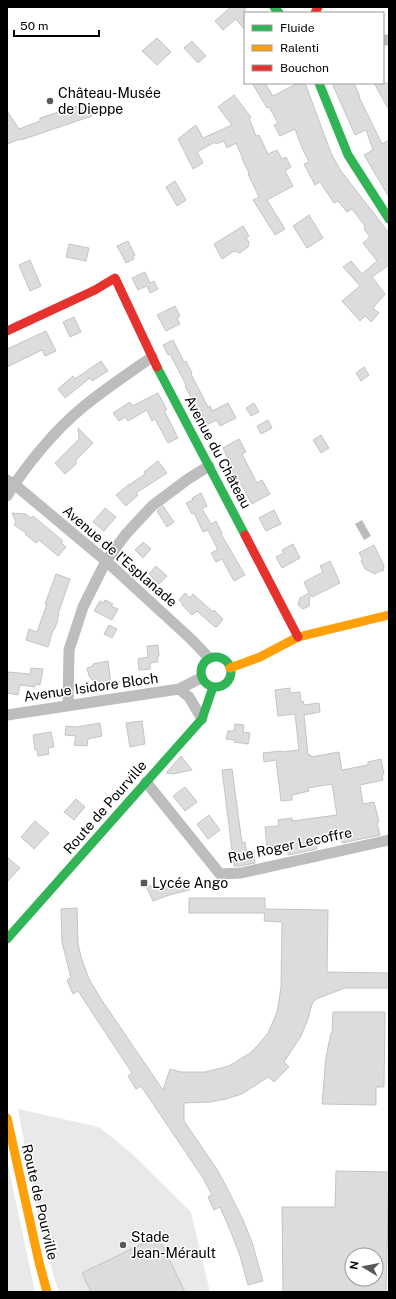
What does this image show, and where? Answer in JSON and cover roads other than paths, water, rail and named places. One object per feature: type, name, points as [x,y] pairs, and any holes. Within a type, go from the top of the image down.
[{"type":"main road","points":[[319,84],[348,155],[389,219]]},
{"type":"main road","name":"Avenue du Château","points":[[7,331],[95,290],[115,278],[152,357],[298,637]]},
{"type":"main road","points":[[230,668],[260,657],[298,637],[389,615]]},
{"type":"main road","points":[[210,658],[220,658],[228,663],[230,668],[230,678],[227,682],[218,687],[213,687],[204,682],[201,678],[201,669],[210,658]]},
{"type":"main road","name":"Route de Pourville","points":[[7,939],[202,719],[213,687]]},
{"type":"main road","name":"Route de Pourville","points":[[7,1118],[47,1292]]},
{"type":"street","points":[[7,496],[11,482],[51,438],[82,408],[152,357]]},
{"type":"street","points":[[68,706],[69,650],[83,608],[106,562],[126,534],[152,506],[188,479],[209,466]]},
{"type":"street","name":"Avenue de l'Esplanade","points":[[11,482],[106,562],[210,658]]},
{"type":"street","name":"Avenue Isidore Bloch","points":[[7,715],[179,689],[201,678]]},
{"type":"street","name":"Avenue Isidore Bloch","points":[[179,689],[193,702],[202,719]]},
{"type":"street","name":"Rue Roger Lecoffre","points":[[146,782],[220,874],[241,873],[389,840]]},
{"type":"place","name":"Château-Musée de Dieppe","points":[[50,101]]},
{"type":"place","name":"Lycée Ango","points":[[144,883]]},
{"type":"place","name":"Stade Jean-Mérault","points":[[123,1245]]}]
